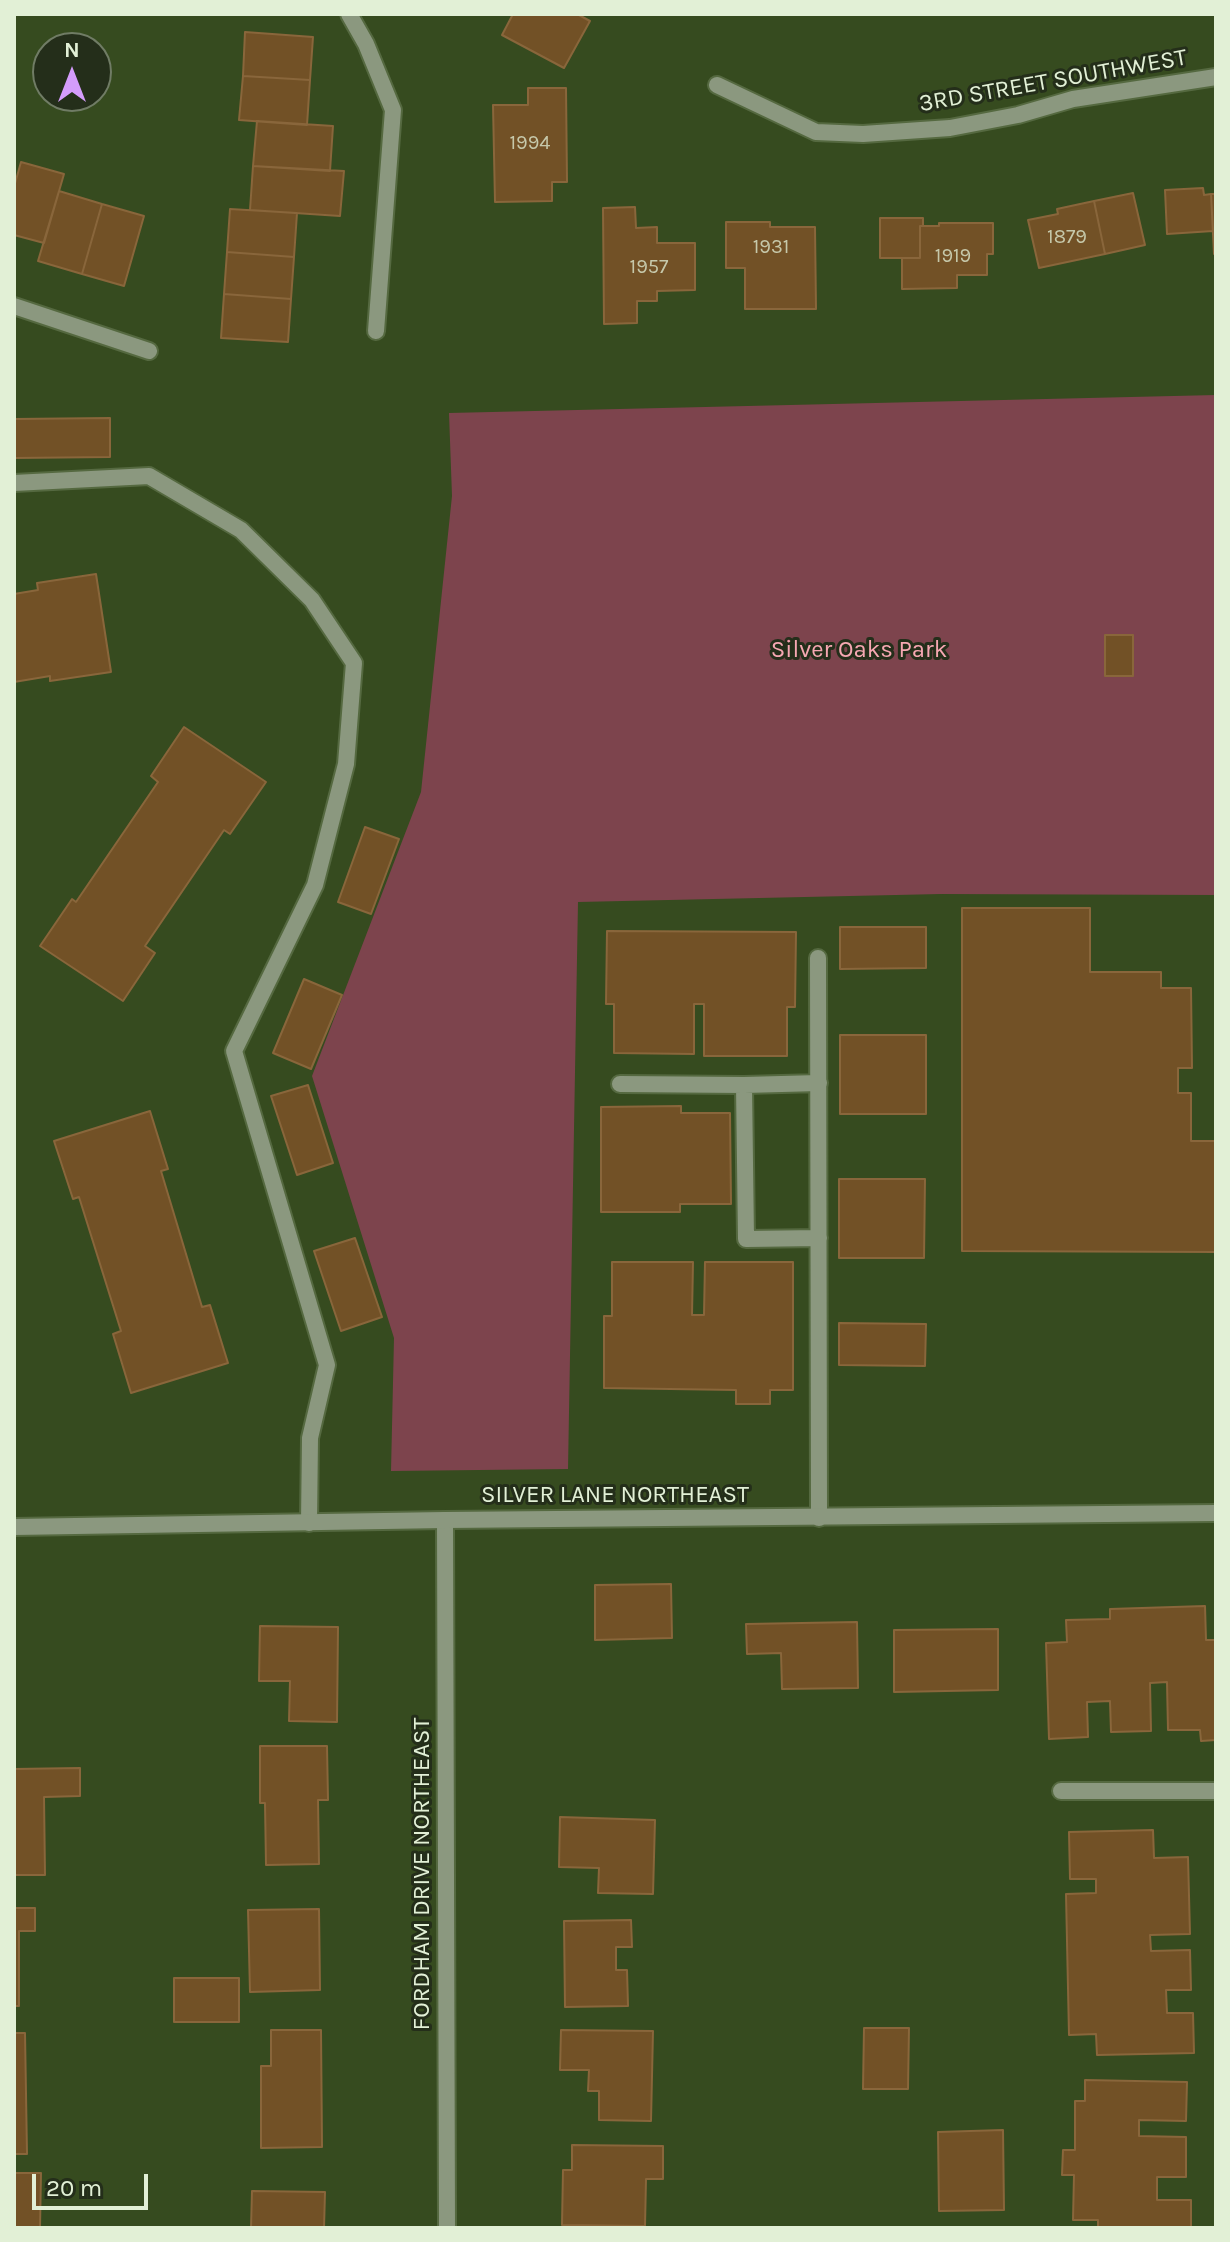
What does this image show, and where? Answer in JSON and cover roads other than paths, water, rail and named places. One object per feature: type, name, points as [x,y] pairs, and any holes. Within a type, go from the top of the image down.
[{"type":"street","points":[[349,14],[366,44],[393,110],[376,331]]},
{"type":"street","name":"3RD STREET SOUTHWEST","points":[[717,85],[816,132],[863,134],[950,128],[1018,115],[1073,99],[1216,77]]},
{"type":"street","points":[[14,306],[149,351]]},
{"type":"street","points":[[14,483],[149,476],[241,530],[312,600],[354,663],[346,764],[315,885],[234,1051],[327,1365],[310,1438],[309,1523]]},
{"type":"street","points":[[818,958],[819,1518]]},
{"type":"street","points":[[620,1084],[819,1083]]},
{"type":"street","points":[[744,1085],[746,1239],[819,1238]]},
{"type":"street","name":"SILVER LANE NORTHEAST","points":[[14,1527],[1216,1513]]},
{"type":"street","name":"FORDHAM DRIVE NORTHEAST","points":[[445,1520],[447,2228]]},
{"type":"street","points":[[1061,1791],[1216,1791]]},
{"type":"park label","name":"Silver Oaks Park","points":[[859,650]]}]
